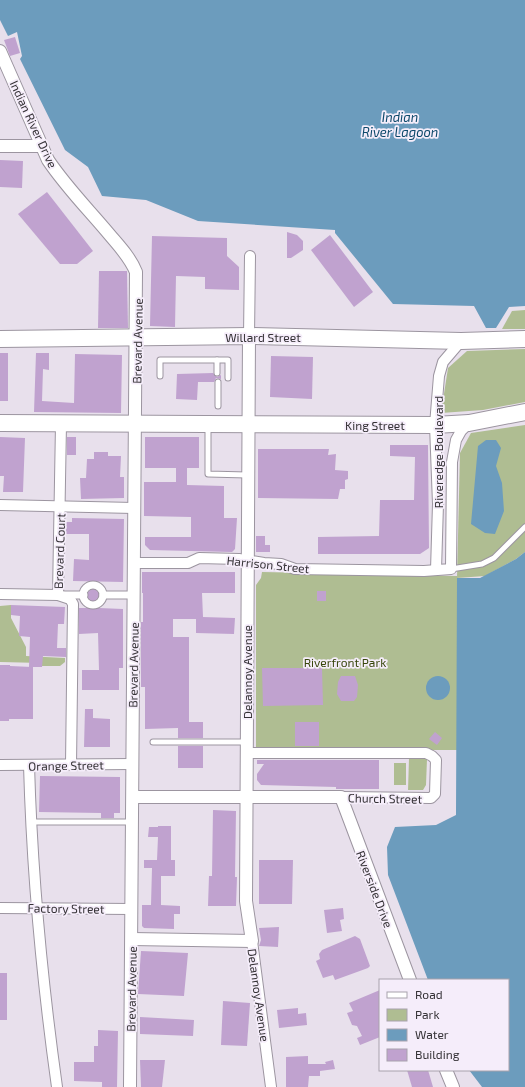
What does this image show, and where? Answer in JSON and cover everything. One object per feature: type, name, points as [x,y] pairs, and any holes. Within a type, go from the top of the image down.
[{"type":"main road","name":"Willard Street","points":[[0,339],[249,336],[461,341],[525,340]]},
{"type":"main road","name":"King Street","points":[[0,423],[435,425],[469,423],[525,412]]},
{"type":"street","name":"Indian River Drive","points":[[0,51],[41,146],[59,176],[121,248]]},
{"type":"street","points":[[0,146],[41,146]]},
{"type":"street","name":"Brevard Avenue","points":[[121,248],[133,264],[136,272],[137,338],[134,508],[130,1087]]},
{"type":"street","name":"Delannoy Avenue","points":[[250,256],[246,901],[271,1087]]},
{"type":"street","name":"Riveredge Boulevard","points":[[436,570],[438,504],[435,425],[439,376],[443,362],[461,341]]},
{"type":"street","name":"Riveredge Boulevard","points":[[451,569],[452,462],[456,440],[461,431],[469,423]]},
{"type":"street","name":"Brevard Court","points":[[61,424],[58,595],[70,599],[73,604],[71,765]]},
{"type":"street","points":[[0,505],[134,508]]},
{"type":"street","name":"Harrison Street","points":[[134,562],[188,563],[199,558],[248,560],[281,564],[295,569],[451,569]]},
{"type":"street","points":[[93,585],[99,587],[103,595],[101,601],[92,604],[86,601],[84,595],[87,587],[93,585]]},
{"type":"street","points":[[0,594],[84,595]]},
{"type":"street","points":[[103,595],[134,595]]},
{"type":"street","name":"Church Street","points":[[133,797],[431,798],[435,794],[436,760],[426,753],[247,747]]},
{"type":"street","name":"Orange Street","points":[[0,765],[132,764]]},
{"type":"street","points":[[29,765],[31,846],[48,1024],[57,1087]]},
{"type":"street","name":"Riverside Drive","points":[[341,798],[410,979]]},
{"type":"street","name":"Factory Street","points":[[0,908],[37,907],[132,909]]},
{"type":"street","points":[[132,939],[252,941]]},
{"type":"street","points":[[446,1071],[453,1087]]},
{"type":"lane","points":[[160,376],[160,360],[228,360],[228,378]]},
{"type":"lane","points":[[217,360],[218,373]]},
{"type":"lane","points":[[218,382],[218,406]]},
{"type":"lane","points":[[208,424],[208,474],[248,475]]},
{"type":"lane","points":[[451,569],[482,564],[494,558],[525,527]]},
{"type":"lane","points":[[153,742],[247,747]]},
{"type":"lane","points":[[31,822],[133,822]]},
{"type":"green space","points":[[525,310],[525,329],[502,329],[512,311]]},
{"type":"green space","points":[[525,349],[525,402],[483,410],[441,413],[448,368],[467,351]]},
{"type":"green space","points":[[525,425],[525,552],[516,559],[485,576],[457,578],[460,453],[471,433]]},
{"type":"green space","name":"Riverfront Park","points":[[262,572],[457,576],[459,750],[256,750],[256,585],[261,578]]},
{"type":"green space","points":[[11,605],[11,618],[26,647],[26,656],[65,658],[65,662],[60,666],[42,666],[42,663],[0,662],[0,606]]},
{"type":"green space","points":[[409,758],[427,759],[426,785],[423,790],[408,790]]},
{"type":"green space","points":[[394,763],[406,763],[406,785],[394,785]]},
{"type":"water","name":"Indian River Lagoon","points":[[0,0],[525,0],[525,306],[509,307],[496,328],[486,328],[474,306],[393,304],[335,233],[335,230],[198,221],[146,200],[102,196],[88,167],[65,150],[20,59],[22,56],[17,32],[8,36],[0,20]]},
{"type":"water","points":[[486,440],[496,440],[501,448],[496,466],[502,483],[504,511],[495,534],[485,533],[471,524],[478,446]]},
{"type":"water","points":[[525,552],[525,1087],[482,1087],[470,1071],[509,1071],[509,979],[428,979],[388,875],[387,847],[395,827],[436,825],[456,815],[457,578],[480,578],[516,559]]},
{"type":"water","points":[[438,676],[443,677],[449,683],[449,693],[443,699],[438,700],[433,699],[427,693],[426,688],[427,683],[433,677]]},
{"type":"building","points":[[15,37],[20,53],[10,56],[4,40]]},
{"type":"building","points":[[0,160],[23,161],[22,188],[0,187]]},
{"type":"building","points":[[47,192],[93,251],[77,264],[60,264],[18,214]]},
{"type":"building","points":[[287,232],[297,235],[303,241],[303,250],[291,258],[287,258]]},
{"type":"building","points":[[330,235],[373,292],[354,307],[311,250]]},
{"type":"building","points":[[152,236],[227,238],[227,256],[239,267],[239,290],[205,289],[205,277],[176,276],[175,327],[150,326]]},
{"type":"building","points":[[99,271],[127,271],[128,328],[98,328]]},
{"type":"building","points":[[0,353],[8,353],[8,401],[0,401]]},
{"type":"building","points":[[36,353],[49,353],[49,370],[43,369],[42,401],[74,403],[75,354],[122,355],[121,413],[34,412]]},
{"type":"building","points":[[271,356],[313,357],[312,399],[270,397]]},
{"type":"building","points":[[213,373],[217,377],[221,375],[221,379],[216,378],[214,382],[198,382],[197,400],[176,399],[177,374]]},
{"type":"building","points":[[0,437],[25,438],[23,492],[3,492],[4,476],[0,476]]},
{"type":"building","points":[[67,437],[76,437],[76,455],[67,455]]},
{"type":"building","points":[[145,437],[199,437],[199,468],[187,468],[187,485],[224,486],[224,518],[237,518],[235,549],[232,552],[150,550],[145,545],[145,537],[191,537],[191,517],[144,516],[144,482],[176,482],[176,468],[145,468]]},
{"type":"building","points":[[390,445],[428,445],[429,548],[420,554],[318,554],[318,537],[379,536],[380,500],[414,500],[415,457],[390,456]]},
{"type":"building","points":[[258,449],[329,449],[328,455],[336,454],[335,470],[348,471],[348,479],[345,480],[345,489],[340,489],[338,499],[258,498]]},
{"type":"building","points":[[94,452],[108,452],[108,456],[121,456],[120,477],[124,477],[124,498],[81,499],[80,478],[86,478],[87,459],[94,459]]},
{"type":"building","points":[[72,518],[124,519],[123,582],[73,581],[74,559],[89,560],[89,534],[66,534],[66,522],[72,522]]},
{"type":"building","points":[[256,536],[265,536],[265,545],[270,545],[270,552],[256,552]]},
{"type":"building","points":[[142,572],[235,572],[235,593],[202,593],[203,617],[235,618],[234,634],[196,633],[196,619],[173,619],[173,637],[189,637],[189,722],[203,722],[203,738],[178,738],[178,728],[145,729],[145,687],[141,687],[141,622],[143,622]]},
{"type":"building","points":[[93,588],[99,592],[99,608],[123,609],[123,668],[119,668],[119,690],[82,690],[82,670],[99,670],[98,633],[79,634],[79,608],[88,608],[88,592]]},
{"type":"building","points":[[317,591],[326,591],[326,601],[317,601]]},
{"type":"building","points":[[11,605],[65,607],[64,624],[58,624],[57,648],[66,648],[66,657],[43,656],[42,667],[33,667],[33,719],[9,719],[9,721],[0,721],[0,665],[29,667],[30,637],[19,636],[20,616],[11,615]]},
{"type":"building","points":[[262,668],[322,668],[323,705],[263,706]]},
{"type":"building","points":[[341,676],[355,676],[358,685],[357,697],[354,701],[341,701],[337,694],[338,682]]},
{"type":"building","points":[[85,709],[93,709],[93,718],[110,719],[110,747],[84,747]]},
{"type":"building","points":[[295,722],[319,722],[319,746],[295,746]]},
{"type":"building","points":[[435,732],[442,738],[437,745],[429,739]]},
{"type":"building","points":[[178,746],[203,746],[203,768],[178,768]]},
{"type":"building","points":[[257,760],[379,760],[379,789],[336,789],[336,787],[261,785],[257,780],[257,774],[264,764],[257,764]]},
{"type":"building","points":[[40,776],[120,777],[120,813],[114,813],[114,818],[101,818],[101,813],[39,812]]},
{"type":"building","points":[[213,810],[236,811],[236,906],[208,906],[209,876],[212,876]]},
{"type":"building","points":[[171,826],[171,860],[175,860],[175,876],[161,876],[161,905],[180,906],[180,914],[174,914],[174,929],[144,928],[142,926],[142,905],[151,905],[152,868],[144,868],[144,860],[157,860],[158,837],[148,837],[149,827]]},
{"type":"building","points":[[259,860],[293,860],[292,904],[259,904]]},
{"type":"building","points":[[343,908],[344,919],[340,920],[342,931],[327,933],[324,910]]},
{"type":"building","points":[[279,927],[278,947],[259,946],[261,940],[259,928]]},
{"type":"building","points":[[355,936],[360,939],[370,966],[335,980],[333,975],[323,978],[316,961],[320,959],[319,954],[322,950]]},
{"type":"building","points":[[141,951],[188,953],[184,996],[138,994]]},
{"type":"building","points":[[0,973],[7,973],[7,1020],[0,1020]]},
{"type":"building","points":[[379,990],[379,1037],[360,1045],[357,1038],[362,1036],[357,1026],[352,1025],[347,1013],[353,1011],[349,1003]]},
{"type":"building","points":[[223,1001],[250,1003],[247,1046],[221,1045]]},
{"type":"building","points":[[298,1008],[298,1014],[306,1013],[307,1025],[279,1028],[277,1010]]},
{"type":"building","points":[[140,1017],[194,1020],[193,1036],[140,1034]]},
{"type":"building","points":[[98,1030],[118,1031],[117,1087],[102,1087],[102,1082],[74,1081],[74,1062],[94,1062],[94,1046],[98,1046]]},
{"type":"building","points":[[308,1056],[308,1064],[326,1064],[325,1062],[333,1060],[335,1069],[320,1071],[320,1076],[309,1076],[308,1087],[286,1087],[286,1057]]},
{"type":"building","points":[[140,1060],[165,1060],[162,1087],[141,1087]]},
{"type":"building","points":[[407,1071],[428,1071],[433,1087],[412,1087]]}]
